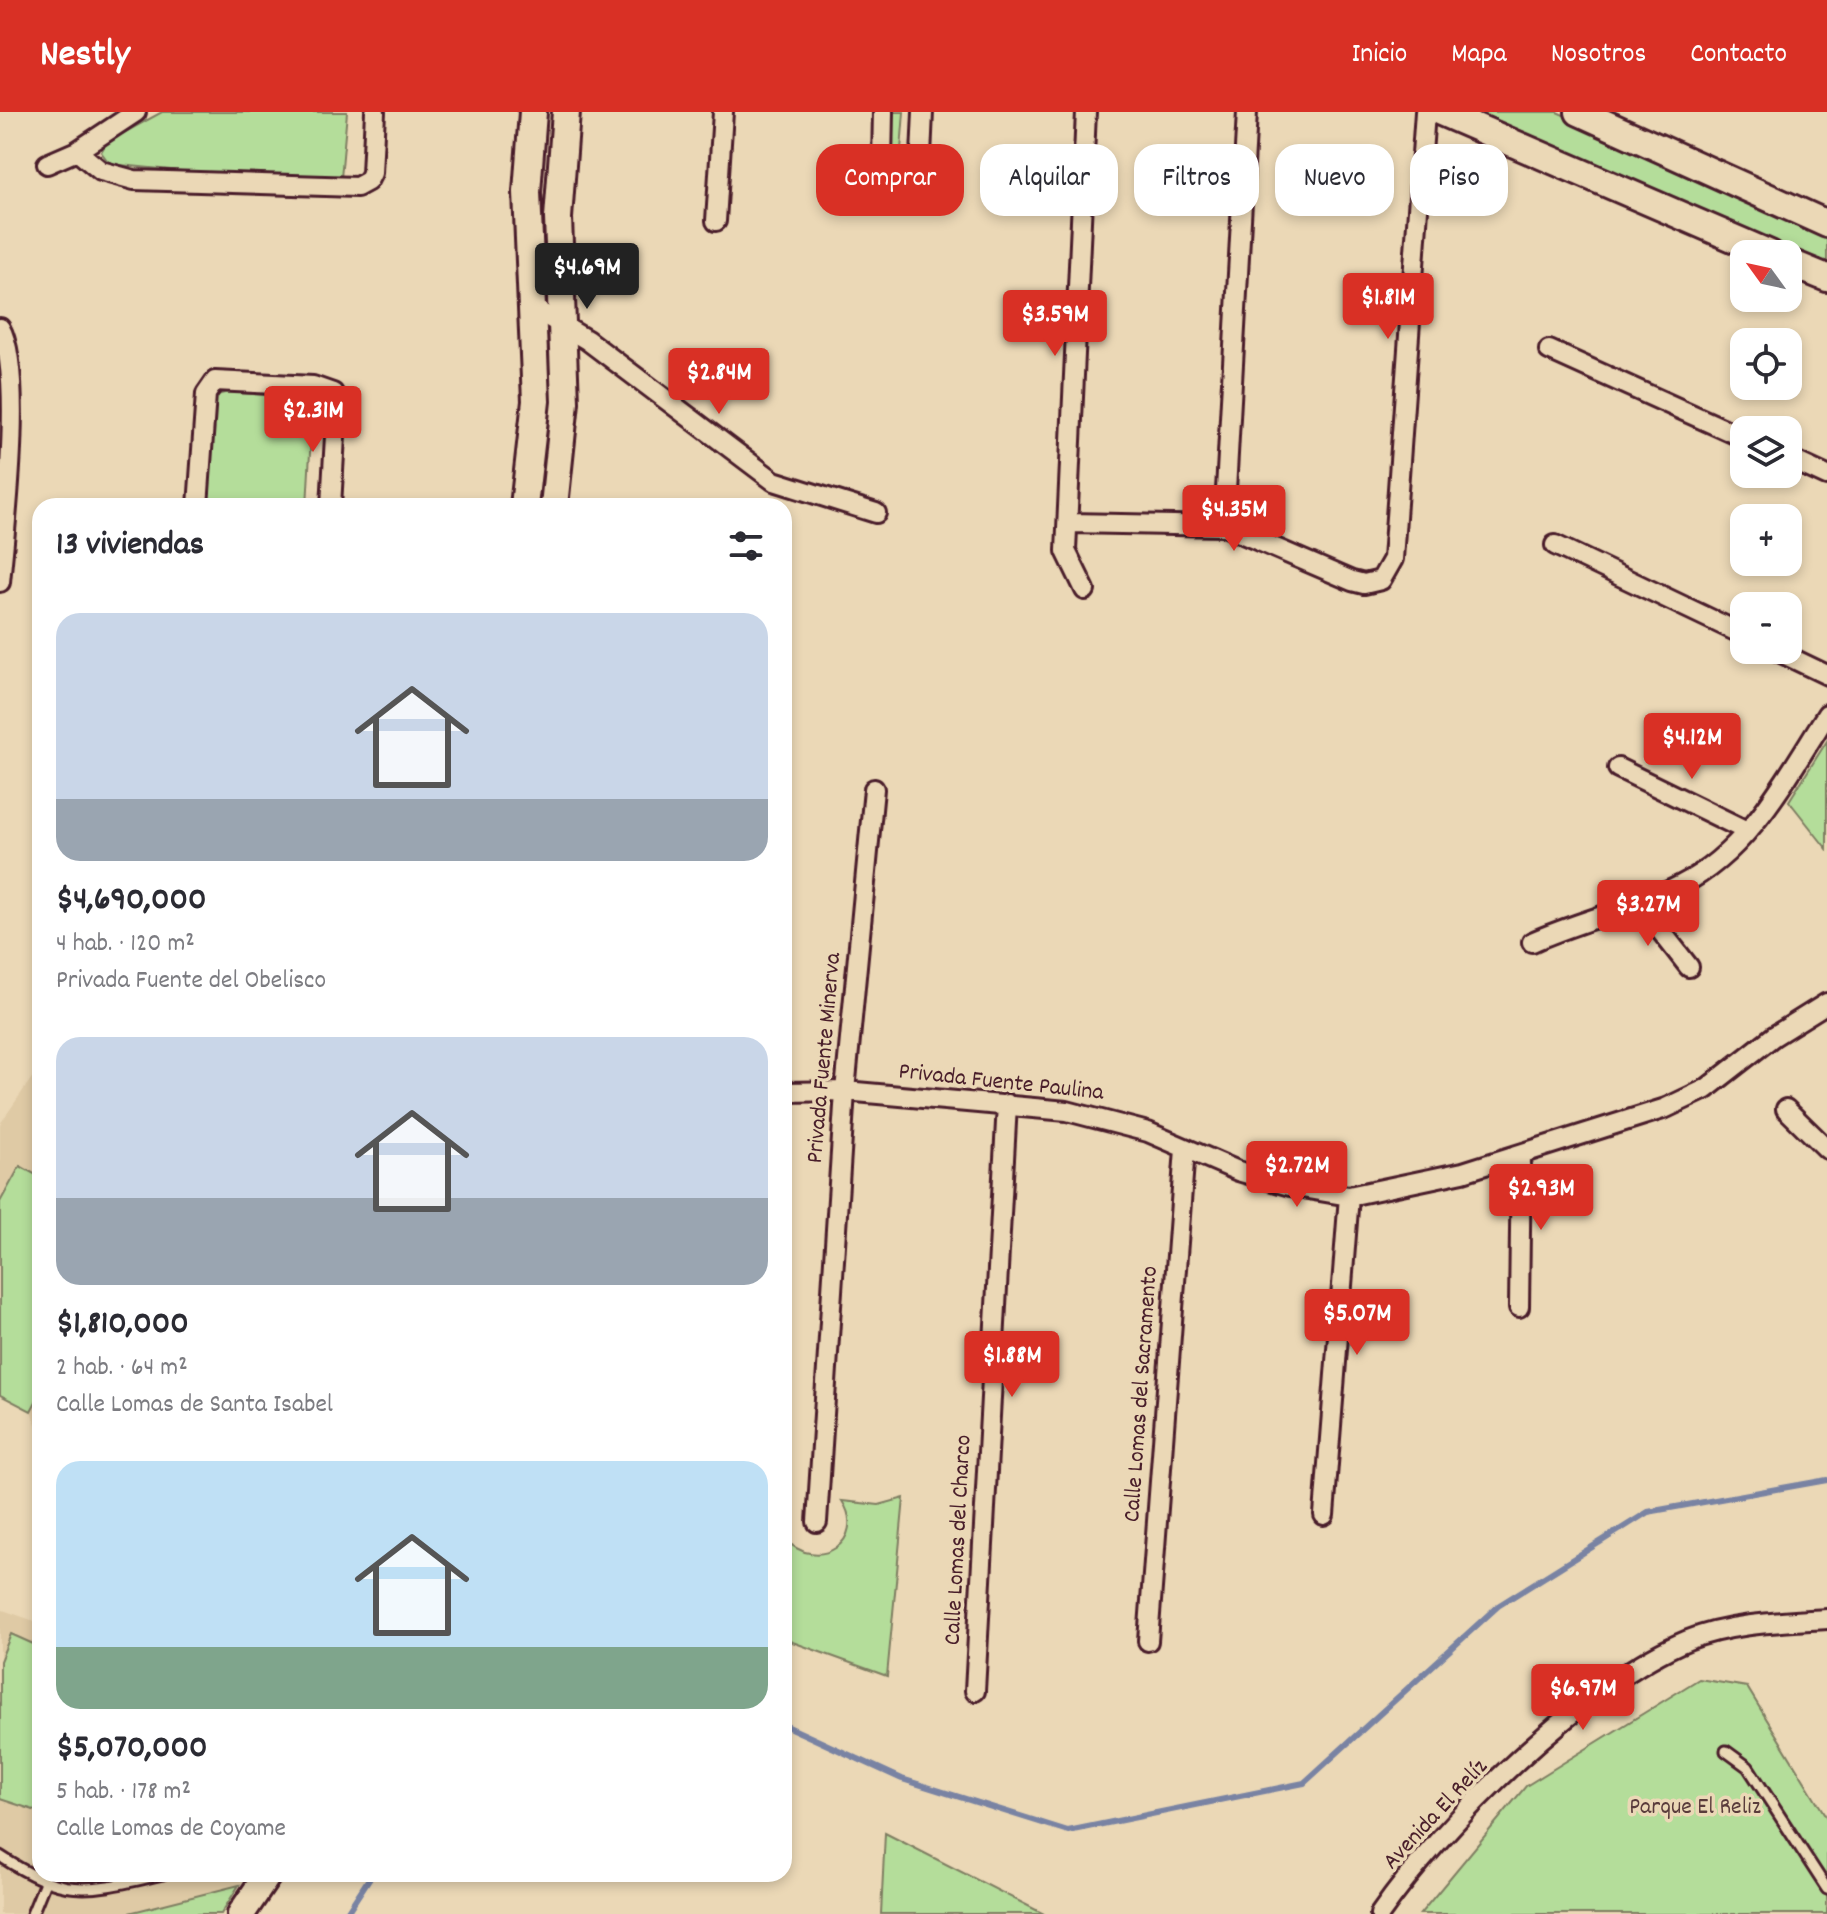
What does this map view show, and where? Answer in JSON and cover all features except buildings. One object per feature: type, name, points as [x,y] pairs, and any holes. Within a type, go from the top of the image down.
[{"type":"street","points":[[47,164],[77,151],[136,112]]},
{"type":"street","points":[[77,151],[101,171],[134,180],[357,187],[368,181],[372,173],[375,112]]},
{"type":"street","points":[[525,498],[536,401],[535,309],[527,192],[533,112]]},
{"type":"street","points":[[555,498],[565,402],[558,218],[566,112]]},
{"type":"street","points":[[716,221],[723,112]]},
{"type":"street","points":[[883,112],[882,162],[894,174],[907,175],[921,156],[923,112]]},
{"type":"street","points":[[1085,590],[1066,551],[1070,523],[1086,112]]},
{"type":"street","points":[[1224,526],[1247,112]]},
{"type":"street","points":[[1070,523],[1224,526],[1352,581],[1364,584],[1381,580],[1393,559],[1425,112]]},
{"type":"street","points":[[1441,112],[1738,240]]},
{"type":"street","points":[[1579,112],[1827,224]]},
{"type":"street","points":[[1802,268],[1827,278]]},
{"type":"street","points":[[535,309],[562,325],[756,470],[787,487],[876,513]]},
{"type":"street","points":[[0,328],[11,384],[10,463],[0,582]]},
{"type":"street","points":[[1549,350],[1730,432]]},
{"type":"street","points":[[199,498],[206,394],[215,381],[313,386],[333,393],[337,401],[331,498]]},
{"type":"street","points":[[1802,464],[1827,476]]},
{"type":"street","points":[[1555,545],[1730,628]]},
{"type":"street","points":[[1802,663],[1827,675]]},
{"type":"street","points":[[1532,942],[1567,926],[1639,903],[1682,885],[1712,866],[1747,831],[1772,799],[1827,714]]},
{"type":"street","points":[[1618,768],[1747,831]]},
{"type":"street","name":"Privada Fuente Minerva","points":[[817,1522],[845,1091],[874,789]]},
{"type":"street","points":[[1639,903],[1689,967]]},
{"type":"street","name":"Privada Fuente Paulina","points":[[792,1092],[845,1091],[1007,1104],[1107,1119],[1238,1171],[1290,1186],[1349,1196],[1401,1188],[1521,1155],[1653,1112],[1706,1089],[1774,1036],[1827,1003]]},
{"type":"street","name":"Calle Lomas del Charco","points":[[975,1691],[1007,1104]]},
{"type":"street","points":[[1786,1109],[1827,1149]]},
{"type":"street","name":"Calle Lomas del Sacramento","points":[[1148,1641],[1185,1149]]},
{"type":"street","points":[[1519,1307],[1521,1155]]},
{"type":"street","points":[[1324,1515],[1349,1196]]},
{"type":"street","name":"Avenida El Relíz","points":[[1380,1914],[1467,1808],[1569,1717],[1649,1659],[1691,1639],[1735,1628],[1827,1619]]},
{"type":"street","points":[[241,1914],[263,1882]]},
{"type":"lane","points":[[1726,1751],[1748,1767],[1827,1889]]},
{"type":"lane","points":[[0,1856],[32,1874]]},
{"type":"lane","points":[[32,1914],[45,1882],[82,1891],[125,1882]]},
{"type":"shaded area","points":[[32,1078],[32,1414],[0,1395],[0,1124]]},
{"type":"shaded area","points":[[0,1609],[32,1620],[32,1882],[242,1882],[221,1914],[0,1914]]},
{"type":"green space","points":[[162,112],[347,112],[341,178],[325,185],[110,164],[101,152],[107,142]]},
{"type":"green space","points":[[892,112],[904,112],[901,144],[892,144]]},
{"type":"green space","points":[[1478,112],[1557,112],[1827,234],[1827,264],[1802,253],[1802,240],[1772,240]]},
{"type":"green space","points":[[228,392],[313,399],[307,498],[206,498],[210,425],[217,395]]},
{"type":"green space","points":[[1827,741],[1827,849],[1789,801]]},
{"type":"green space","points":[[20,1166],[32,1173],[31,1411],[0,1395],[0,1202]]},
{"type":"green space","points":[[904,1498],[887,1676],[792,1642],[792,1545],[811,1553],[824,1553],[836,1548],[849,1528],[842,1501],[879,1505]]},
{"type":"green space","points":[[11,1634],[32,1643],[32,1809],[0,1799],[0,1661]]},
{"type":"green space","name":"Parque El Reliz","points":[[1699,1679],[1747,1687],[1827,1818],[1827,1914],[1420,1914],[1526,1786]]},
{"type":"green space","points":[[885,1833],[1044,1914],[881,1914]]},
{"type":"green space","points":[[239,1885],[221,1914],[125,1914]]},
{"type":"waterway","points":[[792,1729],[902,1779],[1068,1831],[1304,1783],[1498,1606],[1648,1512],[1827,1480]]},
{"type":"waterway","points":[[346,1914],[367,1882]]}]
